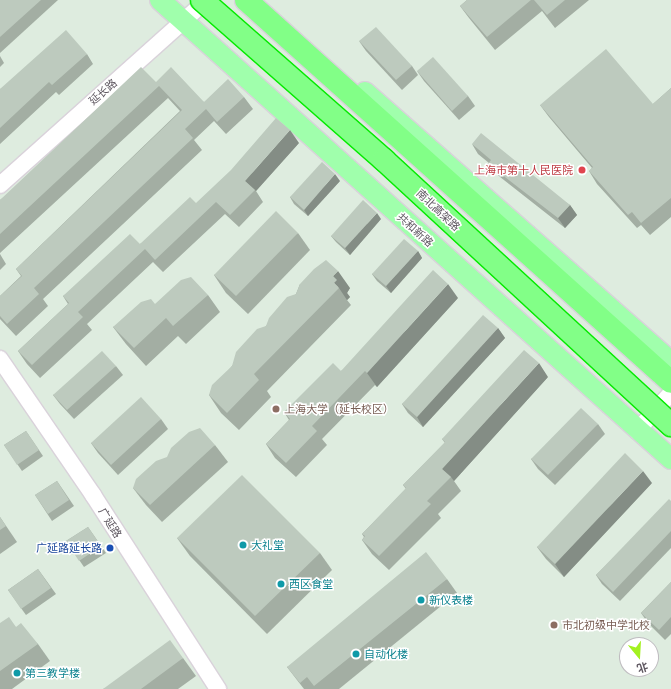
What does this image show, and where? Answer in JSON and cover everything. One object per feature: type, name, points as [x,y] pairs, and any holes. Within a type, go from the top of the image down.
[{"type":"highway","name":"南北高架路","points":[[202,0],[384,160],[671,424]]},
{"type":"highway","points":[[246,0],[671,382]]},
{"type":"main road","name":"共和新路","points":[[160,0],[638,431],[671,459]]},
{"type":"main road","points":[[261,0],[671,362]]},
{"type":"street","name":"延长路","points":[[0,185],[207,0]]},
{"type":"street","name":"广延路","points":[[0,358],[94,495],[218,689]]},
{"type":"street","points":[[638,431],[671,393]]},
{"type":"building","points":[[0,0],[41,0],[0,37]]},
{"type":"building","points":[[467,0],[531,0],[487,37],[460,6]]},
{"type":"building","points":[[534,0],[565,0],[547,15]]},
{"type":"building","points":[[376,27],[412,66],[396,80],[359,41]]},
{"type":"building","points":[[66,30],[87,54],[52,85],[49,82],[0,128],[0,89]]},
{"type":"building","points":[[606,49],[653,104],[671,88],[671,198],[641,223],[632,212],[628,215],[589,171],[593,167],[540,105]]},
{"type":"building","points":[[433,57],[468,96],[452,111],[417,71]]},
{"type":"building","points":[[141,67],[156,82],[171,67],[204,102],[228,79],[244,97],[217,122],[206,109],[185,129],[193,138],[34,288],[39,294],[7,324],[0,316],[0,296],[22,276],[16,269],[182,110],[159,86],[0,234],[0,200]]},
{"type":"building","points":[[276,118],[290,130],[245,181],[255,190],[230,215],[216,202],[155,260],[145,249],[78,312],[83,317],[32,365],[18,351],[69,303],[63,296],[130,234],[140,244],[190,197],[196,203],[231,170]]},
{"type":"building","points":[[481,133],[570,205],[558,218],[488,164],[491,160],[472,144]]},
{"type":"building","points":[[322,162],[335,174],[304,210],[290,197]]},
{"type":"building","points":[[363,200],[377,213],[345,248],[331,236]]},
{"type":"building","points":[[276,211],[298,233],[236,296],[214,275]]},
{"type":"building","points":[[404,239],[418,251],[386,286],[372,274]]},
{"type":"building","points":[[326,260],[338,271],[333,276],[337,280],[334,283],[339,288],[254,374],[259,380],[227,413],[209,395],[212,385],[232,366],[236,352],[257,329],[266,326],[269,318],[287,297],[296,294],[300,284],[314,269]]},
{"type":"building","points":[[433,270],[448,284],[367,373],[365,371],[312,426],[317,431],[286,463],[266,444],[290,419],[284,412],[333,363],[341,371]]},
{"type":"building","points":[[191,277],[208,295],[173,326],[166,318],[134,348],[113,327],[141,302],[151,299],[155,304],[181,280]]},
{"type":"building","points":[[483,315],[498,328],[417,417],[402,404]]},
{"type":"building","points":[[524,350],[539,363],[442,469],[451,477],[427,501],[431,504],[379,556],[362,540],[365,536],[362,534],[406,488],[403,485],[445,442],[442,439]]},
{"type":"building","points":[[102,351],[116,366],[67,410],[53,395]]},
{"type":"building","points":[[141,397],[161,419],[111,465],[91,443]]},
{"type":"building","points":[[581,408],[598,424],[548,475],[531,459]]},
{"type":"building","points":[[200,428],[215,445],[150,505],[133,488],[136,479],[156,461],[167,457],[171,448],[189,432]]},
{"type":"building","points":[[26,431],[39,450],[17,465],[4,445]]},
{"type":"building","points":[[625,453],[643,471],[555,564],[537,547]]},
{"type":"building","points":[[242,475],[320,553],[255,616],[177,538]]},
{"type":"building","points":[[57,481],[69,500],[48,514],[35,495]]},
{"type":"building","points":[[669,499],[671,501],[671,531],[613,592],[596,575]]},
{"type":"building","points":[[0,517],[6,526],[0,530]]},
{"type":"building","points":[[88,527],[101,546],[79,561],[66,541]]},
{"type":"building","points":[[426,552],[447,579],[314,686],[307,677],[300,683],[287,667]]},
{"type":"building","points":[[38,569],[51,588],[21,609],[8,590]]},
{"type":"building","points":[[671,582],[671,617],[659,630],[641,613]]},
{"type":"building","points":[[9,617],[16,627],[21,623],[38,644],[0,671],[0,623]]},
{"type":"building","points":[[170,640],[183,658],[141,689],[103,689]]},
{"type":"place","name":"上海市第十人民医院","points":[[582,170]]},
{"type":"place","name":"上海大学（延长校区）","points":[[276,409]]},
{"type":"place","name":"大礼堂","points":[[243,545]]},
{"type":"place","name":"广延路延长路","points":[[110,548]]},
{"type":"place","name":"西区食堂","points":[[281,584]]},
{"type":"place","name":"新仪表楼","points":[[421,600]]},
{"type":"place","name":"市北初级中学北校","points":[[554,625]]},
{"type":"place","name":"自动化楼","points":[[356,654]]},
{"type":"place","name":"第三教学楼","points":[[17,673]]}]
